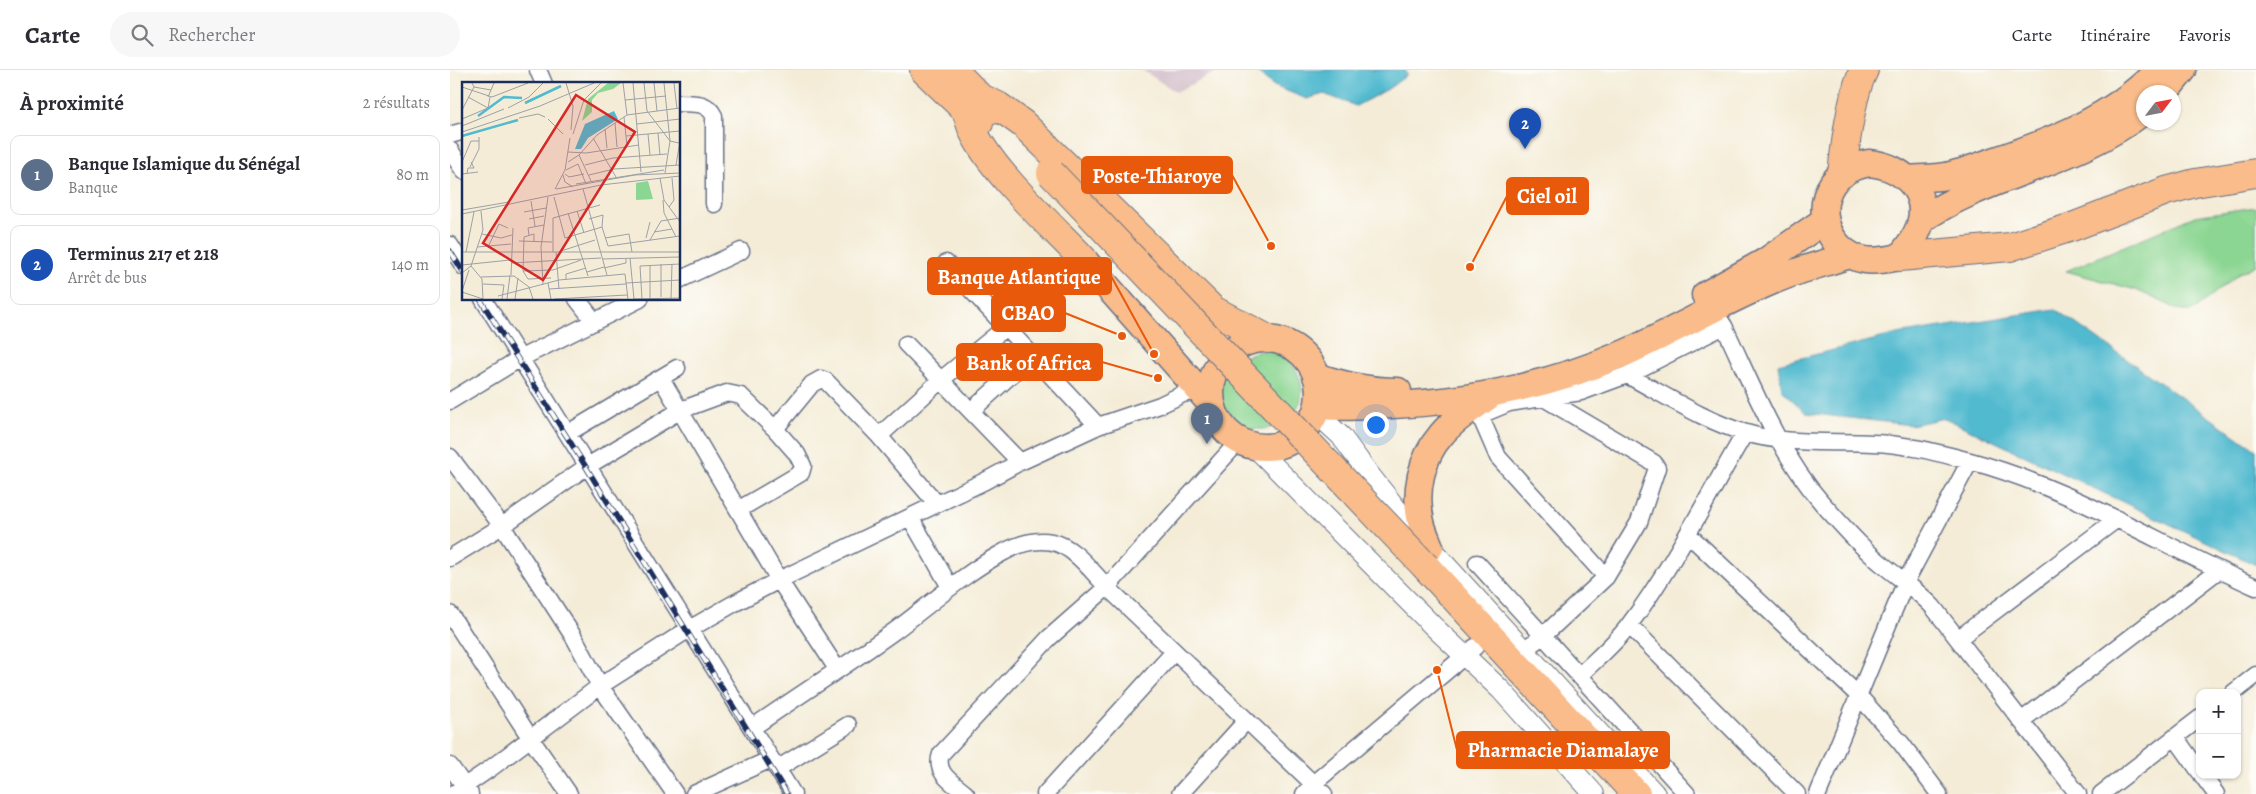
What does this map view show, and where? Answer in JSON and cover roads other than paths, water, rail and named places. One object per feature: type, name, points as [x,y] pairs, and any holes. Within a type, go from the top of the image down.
[{"type":"highway","points":[[924,70],[973,104],[1045,180],[1423,564],[1481,640],[1613,794]]},
{"type":"highway","points":[[953,70],[973,104],[974,134],[985,151],[1010,181],[1083,259]]},
{"type":"highway","points":[[1842,174],[1851,118],[1860,78],[1864,70]]},
{"type":"highway","points":[[973,104],[998,106],[1023,124],[1213,310],[1268,339]]},
{"type":"highway","points":[[1900,257],[2010,247],[2072,227],[2166,191],[2195,183],[2256,174]]},
{"type":"highway","points":[[1481,640],[1636,794]]},
{"type":"main road","points":[[1908,179],[1939,177],[1961,172],[2015,154],[2088,124],[2146,83],[2158,70]]},
{"type":"main road","points":[[2170,85],[2184,70]]},
{"type":"main road","points":[[1921,220],[1956,198],[2061,158],[2113,132],[2136,116]]},
{"type":"main road","points":[[1869,163],[1883,164],[1897,170],[1908,179],[1916,191],[1921,205],[1921,220],[1913,240],[1900,257],[1866,261],[1850,256],[1833,241],[1825,220],[1825,203],[1831,187],[1842,174],[1854,166],[1869,163]]},
{"type":"main road","points":[[1316,376],[1334,382],[1380,391],[1403,392],[1497,377],[1557,360],[1634,331],[1680,309],[1766,261],[1825,220]]},
{"type":"main road","points":[[1317,409],[1430,403],[1491,394],[1538,384],[1592,366],[1656,338],[1719,318],[1785,276],[1850,256]]},
{"type":"main road","points":[[1083,259],[1208,394],[1218,419],[1227,432],[1246,444],[1269,448],[1284,444],[1298,437],[1308,427],[1317,409],[1319,391],[1316,376],[1302,354],[1289,345],[1268,339],[1256,340],[1234,349],[1218,367],[1208,394]]},
{"type":"main road","points":[[1423,564],[1421,523],[1417,496],[1429,452],[1441,434],[1491,394]]},
{"type":"street","points":[[538,70],[543,82]]},
{"type":"street","points":[[680,103],[703,104],[711,110],[714,116],[714,204]]},
{"type":"street","points":[[450,150],[462,168]]},
{"type":"street","points":[[450,246],[462,264]]},
{"type":"street","points":[[680,280],[741,251]]},
{"type":"street","points":[[879,436],[942,379],[1006,328],[1060,277],[1083,259]]},
{"type":"street","points":[[946,263],[1098,426]]},
{"type":"street","points":[[485,300],[793,794]]},
{"type":"street","points":[[578,300],[594,321]]},
{"type":"street","points":[[450,401],[522,358],[638,300]]},
{"type":"street","points":[[1606,577],[1498,457],[1481,418],[1485,412],[1520,401],[1581,392],[1627,375],[1719,318],[1778,439],[1801,476],[1822,502],[1870,553],[1906,581],[1933,607],[2078,794]]},
{"type":"street","points":[[906,344],[942,379],[1020,462]]},
{"type":"street","points":[[971,410],[1032,356]]},
{"type":"street","points":[[568,433],[677,368]]},
{"type":"street","points":[[1627,375],[1705,416],[1745,433],[1778,439],[1876,443],[1909,447],[1970,461],[2022,477],[2117,519],[2256,587]]},
{"type":"street","points":[[661,378],[779,580],[837,669]]},
{"type":"street","points":[[775,429],[812,384],[821,379],[879,436],[937,504]]},
{"type":"street","points":[[450,558],[502,526],[589,466],[681,410],[727,393],[741,396],[775,429],[804,466],[800,473],[738,510]]},
{"type":"street","points":[[450,766],[463,792],[600,686],[690,628],[779,580],[1098,426],[1160,405],[1183,394],[1208,394]]},
{"type":"street","points":[[1523,650],[1543,636],[1606,577],[1639,522],[1657,468],[1654,463],[1544,398]]},
{"type":"street","points":[[1317,409],[1341,436],[1383,493],[1423,564]]},
{"type":"street","points":[[1579,676],[1629,625],[1689,535],[1745,433]]},
{"type":"street","points":[[966,794],[939,768],[938,761],[941,754],[1049,638],[1107,587],[1246,444],[1481,640],[1523,650],[1655,794]]},
{"type":"street","points":[[450,457],[502,526],[575,639],[600,686],[676,794]]},
{"type":"street","points":[[1818,794],[1906,581],[1970,461]]},
{"type":"street","points":[[910,517],[950,587]]},
{"type":"street","points":[[1958,638],[2117,519]]},
{"type":"street","points":[[1689,535],[1858,694],[1901,742],[1939,794]]},
{"type":"street","points":[[752,728],[893,632],[950,587],[1005,551],[1035,542],[1052,542],[1064,546],[1246,720],[1314,791],[1481,640]]},
{"type":"street","points":[[1477,563],[1687,794]]},
{"type":"street","points":[[2021,721],[2219,570]]},
{"type":"street","points":[[450,614],[569,794]]},
{"type":"street","points":[[1629,625],[1797,794]]},
{"type":"street","points":[[1481,640],[1500,690],[1594,794]]},
{"type":"street","points":[[1045,794],[1174,652]]},
{"type":"street","points":[[2238,689],[2256,675]]},
{"type":"street","points":[[1180,794],[1246,720]]},
{"type":"street","points":[[2101,794],[2196,721]]},
{"type":"street","points":[[694,794],[776,768],[848,725]]},
{"type":"street","points":[[2174,737],[2196,767]]},
{"type":"street","points":[[776,768],[804,794]]},
{"type":"street","points":[[2205,779],[2216,794]]},
{"type":"water","points":[[1255,70],[1405,70],[1407,75],[1388,89],[1356,106],[1324,94],[1307,99],[1274,86]]},
{"type":"water","points":[[2055,309],[2256,450],[2256,565],[1945,418],[1911,425],[1806,413],[1782,390],[1778,364],[1897,334]]},
{"type":"railway","points":[[450,251],[462,270]]},
{"type":"railway","points":[[481,300],[586,467],[787,794]]},
{"type":"place","name":"Terminus 217 et 218","points":[[1525,149]]},
{"type":"place","name":"Poste-Thiaroye","points":[[1271,246]]},
{"type":"place","name":"Ciel oil","points":[[1470,267]]},
{"type":"place","name":"CBAO","points":[[1122,336]]},
{"type":"place","name":"Banque Atlantique","points":[[1154,354]]},
{"type":"place","name":"Bank of Africa","points":[[1158,378]]},
{"type":"place","name":"Banque Islamique du Sénégal","points":[[1207,444]]},
{"type":"place","name":"Pharmacie Diamalaye","points":[[1437,670]]}]
